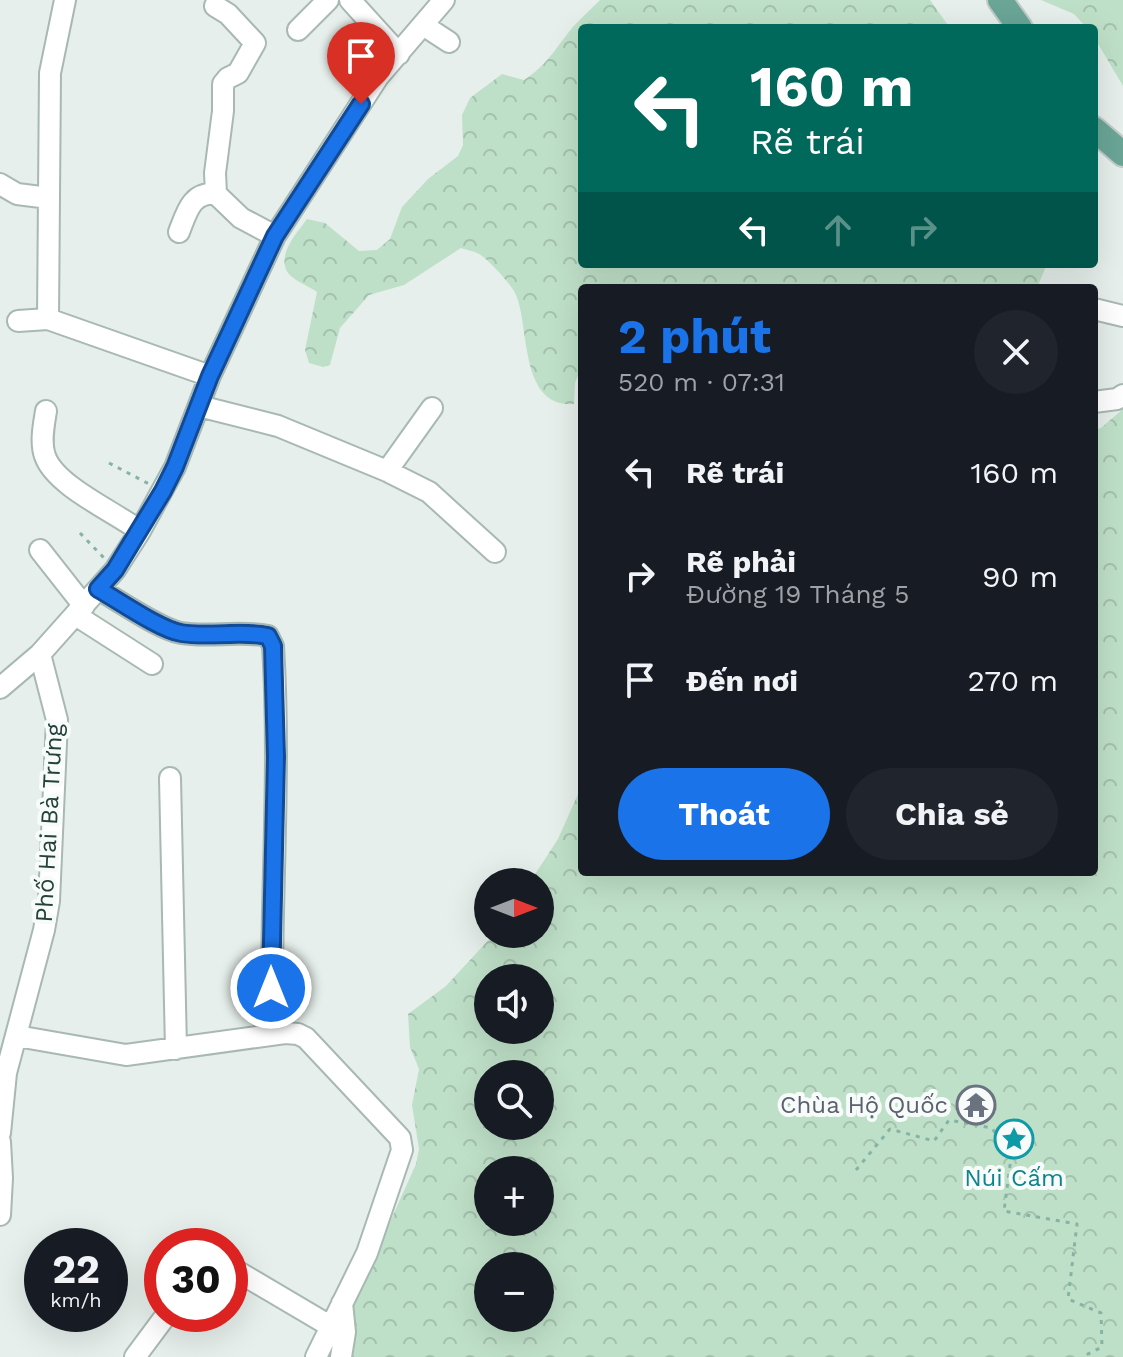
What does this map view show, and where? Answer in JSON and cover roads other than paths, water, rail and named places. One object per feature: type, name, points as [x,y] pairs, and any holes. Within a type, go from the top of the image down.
[{"type":"main road","points":[[1000,0],[1017,24]]},
{"type":"main road","points":[[1098,132],[1123,154]]},
{"type":"street","points":[[47,326],[50,73],[65,0]]},
{"type":"street","points":[[298,30],[328,0]]},
{"type":"street","points":[[350,0],[399,54]]},
{"type":"street","points":[[0,688],[40,654],[80,611],[115,570],[140,531],[163,491],[210,376],[275,236],[378,77],[440,1]]},
{"type":"street","points":[[215,6],[228,14],[255,43],[238,73],[223,84],[216,194],[241,218],[275,236]]},
{"type":"street","points":[[423,25],[449,42]]},
{"type":"street","points":[[0,184],[17,194],[49,198]]},
{"type":"street","points":[[179,232],[193,200],[201,195],[216,194]]},
{"type":"street","points":[[1098,310],[1123,316]]},
{"type":"street","points":[[18,321],[47,326],[210,376]]},
{"type":"street","points":[[1098,401],[1123,395]]},
{"type":"street","points":[[199,406],[278,426],[387,471],[429,492],[495,552]]},
{"type":"street","points":[[387,471],[432,408]]},
{"type":"street","points":[[46,411],[43,435],[45,456],[55,471],[74,489],[140,531]]},
{"type":"street","points":[[40,550],[80,611],[152,664]]},
{"type":"street","points":[[98,589],[171,630],[201,634],[252,633],[268,636],[273,646],[276,757],[272,1035]]},
{"type":"street","name":"Phố Hai Bà Trưng","points":[[0,1133],[6,1073],[49,901],[57,720],[40,654]]},
{"type":"street","points":[[170,778],[176,1049]]},
{"type":"street","points":[[17,1036],[126,1055],[298,1034],[306,1038],[400,1138],[402,1145],[367,1253],[316,1357]]},
{"type":"street","points":[[0,1142],[0,1215]]},
{"type":"street","points":[[248,1278],[330,1326]]},
{"type":"street","points":[[341,1357],[345,1332],[342,1303]]},
{"type":"street","points":[[135,1357],[154,1332]]},
{"type":"place","name":"Chùa Hộ Quốc","points":[[976,1105]]},
{"type":"place","name":"Núi Cấm","points":[[1014,1139]]}]
